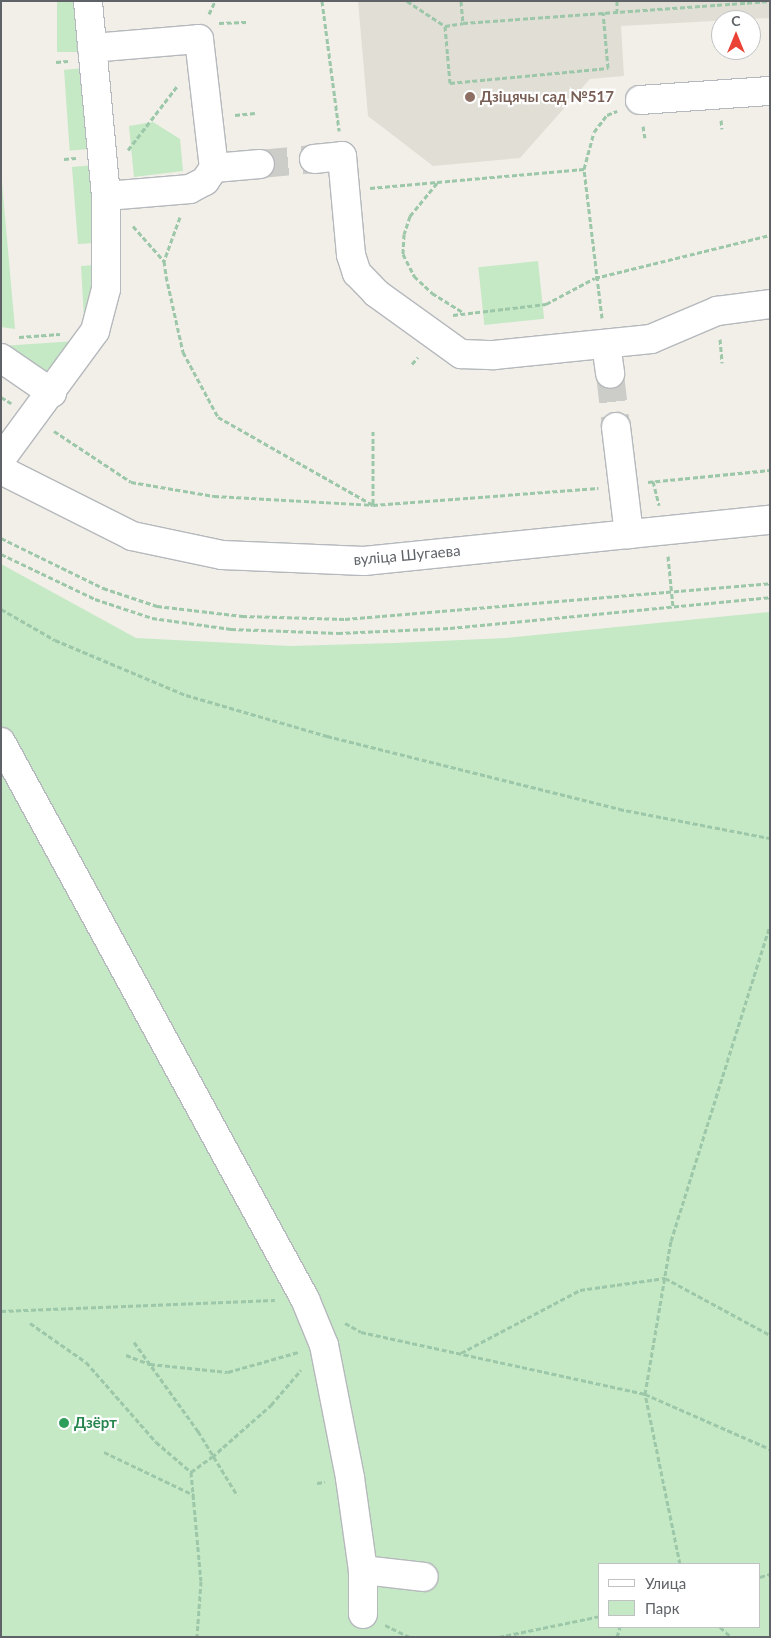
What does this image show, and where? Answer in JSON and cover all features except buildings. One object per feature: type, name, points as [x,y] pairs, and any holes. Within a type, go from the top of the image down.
[{"type":"street","points":[[1,459],[52,393],[95,331],[106,289],[105,189],[88,1]]},
{"type":"street","points":[[92,48],[199,39],[214,168],[205,180],[190,189],[105,189]]},
{"type":"street","points":[[640,100],[770,91]]},
{"type":"street","points":[[314,159],[342,156],[351,255],[357,273],[376,293],[416,324],[461,354],[494,355],[651,339],[717,311],[770,304]]},
{"type":"street","points":[[214,168],[260,164]]},
{"type":"street","points":[[606,344],[610,374]]},
{"type":"street","points":[[7,348],[52,393]]},
{"type":"street","points":[[616,427],[629,534]]},
{"type":"street","name":"вуліца Шугаева","points":[[1,470],[132,536],[222,555],[364,561],[770,520]]},
{"type":"street","points":[[1,742],[304,1299],[324,1345],[350,1478],[363,1570],[363,1614]]},
{"type":"street","points":[[363,1570],[424,1578]]},
{"type":"path","points":[[322,1],[342,156]]},
{"type":"path","points":[[407,1],[445,26],[603,12],[768,1]]},
{"type":"path","points":[[461,1],[463,23]]},
{"type":"path","points":[[617,1],[618,11]]},
{"type":"path","points":[[445,26],[450,83],[608,68],[603,12]]},
{"type":"path","points":[[214,23],[246,22]]},
{"type":"path","points":[[105,189],[200,55]]},
{"type":"path","points":[[606,344],[595,278],[584,169],[594,132],[608,115],[640,100]]},
{"type":"path","points":[[344,190],[584,169]]},
{"type":"path","points":[[437,182],[410,216],[404,234],[403,254],[414,276],[432,293],[462,312]]},
{"type":"path","points":[[190,189],[164,261],[183,352],[218,417],[374,505]]},
{"type":"path","points":[[416,324],[462,312],[546,304],[595,278],[770,235]]},
{"type":"path","points":[[7,348],[95,331]]},
{"type":"path","points":[[1,397],[131,482],[214,496],[374,505],[623,486],[770,470]]},
{"type":"path","points":[[373,431],[374,505]]},
{"type":"path","points":[[1,538],[103,588],[157,606],[242,616],[345,619],[770,583]]},
{"type":"path","points":[[1,554],[95,599],[152,618],[231,629],[338,633],[450,628],[770,597]]},
{"type":"path","points":[[1,609],[55,640],[186,695],[327,736],[619,809],[770,838]]},
{"type":"path","points":[[680,1563],[645,1394],[671,1241],[770,926]]},
{"type":"path","points":[[460,1354],[580,1290],[665,1278],[770,1335]]},
{"type":"path","points":[[1,1311],[304,1299],[361,1332],[645,1394],[770,1449]]},
{"type":"path","points":[[30,1323],[86,1362],[156,1442],[191,1472],[201,1580],[197,1637]]},
{"type":"path","points":[[126,1355],[150,1364],[228,1372],[324,1345],[361,1332]]},
{"type":"path","points":[[134,1342],[198,1431],[212,1457],[237,1495]]},
{"type":"path","points":[[191,1472],[212,1457],[271,1405],[324,1345]]},
{"type":"path","points":[[104,1452],[194,1495]]},
{"type":"path","points":[[499,1637],[598,1616]]},
{"type":"path","points":[[721,1628],[732,1637]]},
{"type":"shaded area","name":"Дзіцячы сад №517","points":[[358,1],[770,1],[770,18],[761,18],[761,10],[711,10],[711,21],[621,26],[624,76],[590,79],[520,158],[433,166],[368,116]]},
{"type":"green space","points":[[57,1],[81,1],[81,52],[57,52]]},
{"type":"green space","points":[[88,68],[94,149],[70,150],[64,70]]},
{"type":"green space","points":[[153,122],[180,139],[183,171],[134,177],[129,126]]},
{"type":"green space","points":[[94,165],[95,243],[78,244],[72,167]]},
{"type":"green space","points":[[1,172],[15,329],[1,327]]},
{"type":"green space","points":[[538,261],[544,319],[484,325],[478,267]]},
{"type":"green space","points":[[95,265],[96,291],[84,319],[81,266]]},
{"type":"green space","points":[[76,341],[47,380],[1,346]]},
{"type":"green space","points":[[1,564],[136,638],[290,646],[395,643],[506,638],[770,612],[770,1637],[1,1637]]},
{"type":"tunnel","points":[[260,164],[314,159]]},
{"type":"tunnel","points":[[610,374],[616,427]]},
{"type":"place","name":"Дзіцячы сад №517","points":[[470,97]]},
{"type":"place","name":"Дзёрт","points":[[64,1423]]}]
